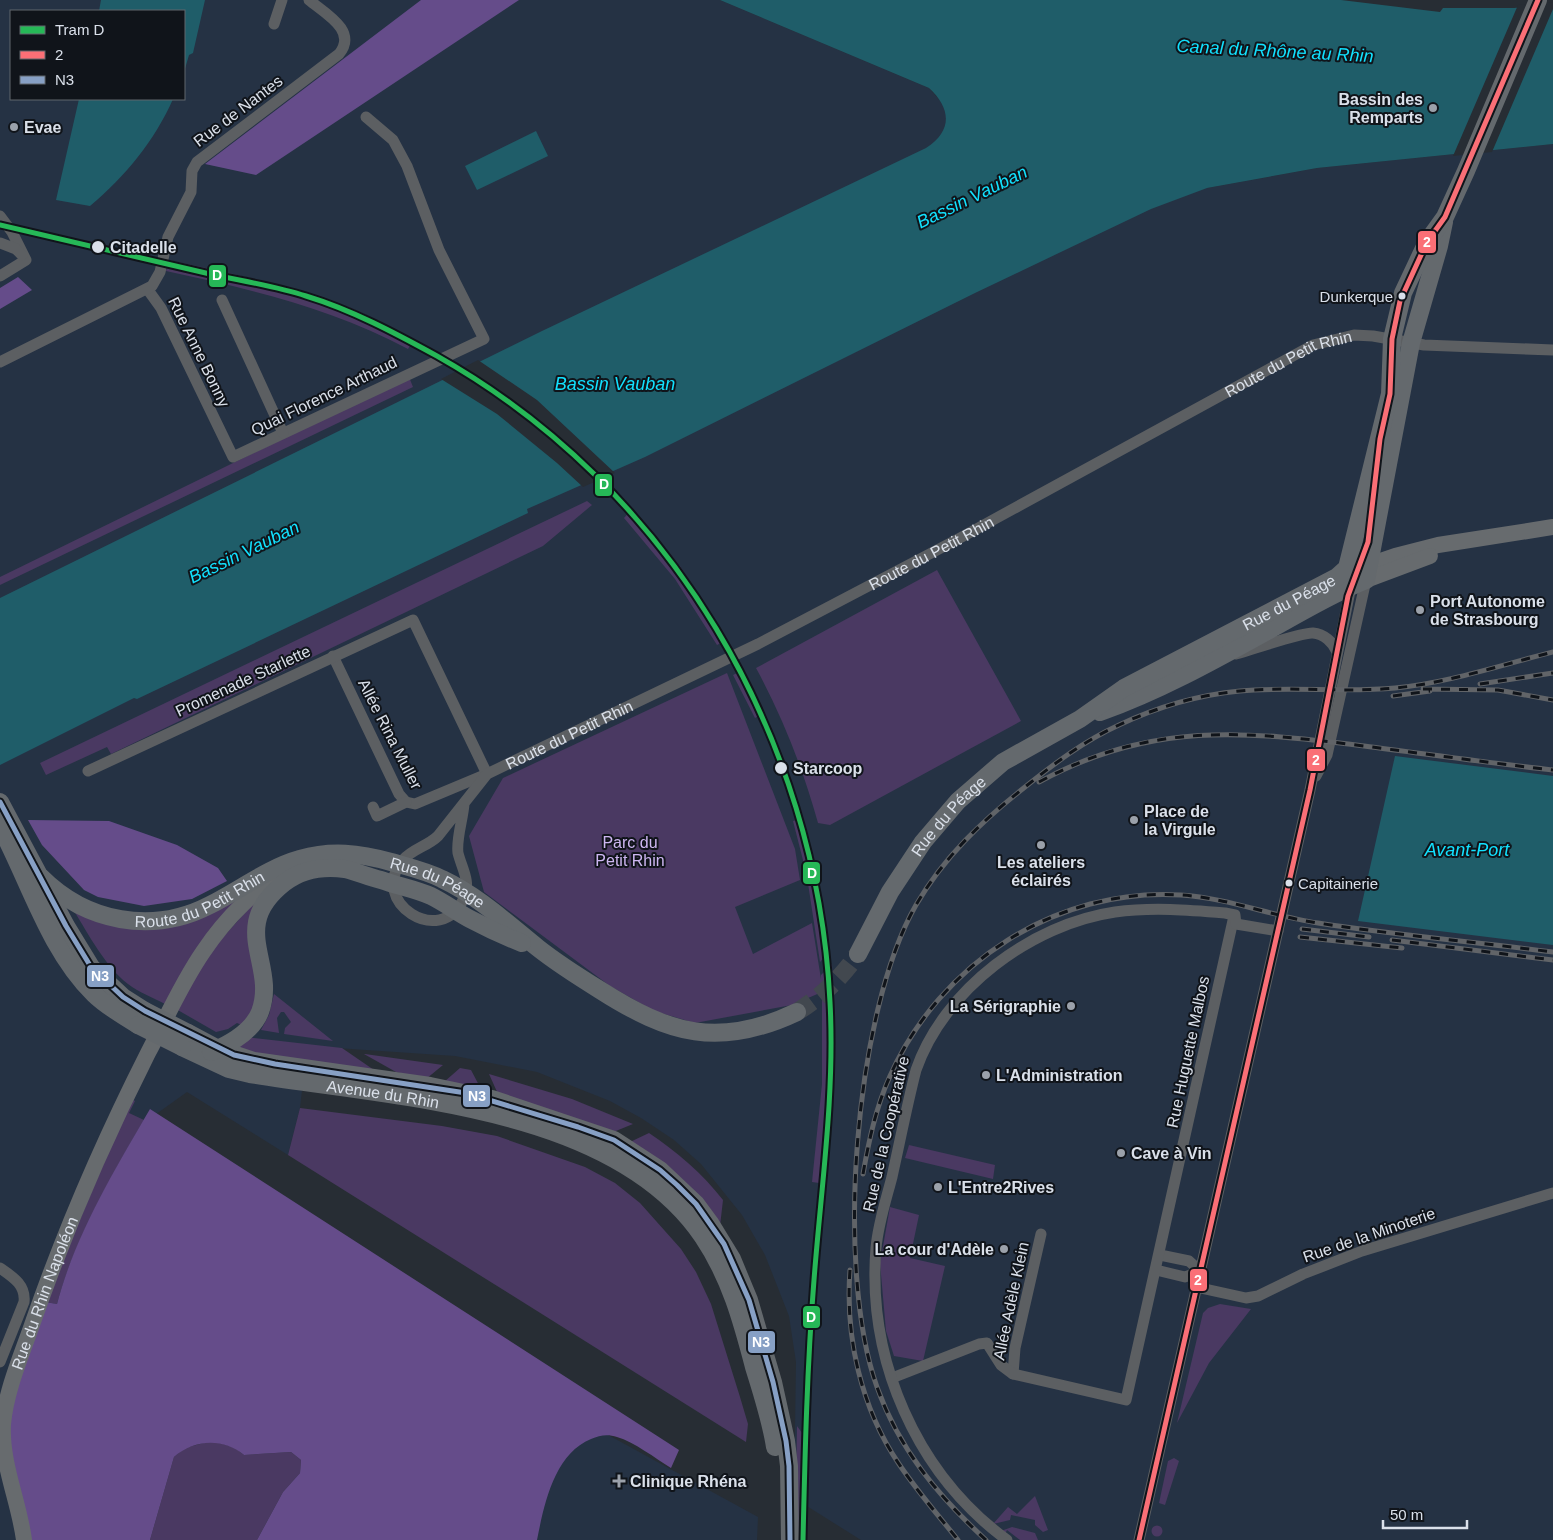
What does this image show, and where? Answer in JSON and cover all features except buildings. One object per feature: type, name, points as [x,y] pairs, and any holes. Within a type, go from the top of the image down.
[{"type":"main road","points":[[1538,0],[1445,217],[1427,242],[1403,293],[1392,339],[1390,394],[1347,568],[1358,574],[1470,542],[1553,527]]},
{"type":"main road","points":[[1358,574],[1411,343],[1439,246],[1445,217]]},
{"type":"main road","name":"Rue du Péage","points":[[1080,719],[1130,701],[1215,660],[1358,574]]},
{"type":"main road","name":"Rue du Péage","points":[[858,954],[905,868],[923,842],[958,801],[1003,762],[1080,719],[1124,688],[1358,574]]},
{"type":"main road","points":[[0,802],[5,828]]},
{"type":"main road","name":"Avenue du Rhin","points":[[5,828],[41,877],[92,967],[142,1018]]},
{"type":"main road","name":"Avenue du Rhin","points":[[5,828],[50,930],[80,980],[105,1004],[142,1018],[185,1040],[234,1055],[268,1063],[430,1086],[492,1099],[614,1140],[660,1170],[696,1204],[710,1223],[732,1259],[749,1300],[773,1382],[786,1441],[789,1466],[790,1540]]},
{"type":"main road","name":"Rue du Péage","points":[[316,862],[337,852],[356,854],[400,864],[442,879],[466,893],[543,952],[634,1011],[668,1026],[704,1032],[733,1032],[764,1026],[797,1012]]},
{"type":"main road","name":"Rue du Péage","points":[[316,862],[422,892],[489,929],[543,952]]},
{"type":"main road","name":"Route du Petit Rhin","points":[[146,1057],[189,973],[231,917],[271,881],[282,865],[316,862]]},
{"type":"main road","name":"Route du Petit Rhin","points":[[41,877],[55,891],[73,904],[99,915],[132,920],[160,920],[180,916],[208,906],[255,894],[271,881]]},
{"type":"main road","name":"Route du Petit Rhin","points":[[199,1056],[235,1040],[254,1022],[262,1006],[263,976],[256,940],[259,913],[255,894]]},
{"type":"main road","name":"Avenue du Rhin","points":[[185,1040],[199,1056],[229,1069],[250,1074],[434,1102],[519,1122],[600,1150],[630,1167],[662,1190],[703,1236],[734,1296],[774,1435],[778,1485],[778,1540]]},
{"type":"main road","name":"Rue du Rhin Napoléon","points":[[24,1540],[4,1442],[6,1408],[36,1314],[72,1217],[123,1103],[146,1057]]},
{"type":"street","points":[[274,24],[282,0]]},
{"type":"street","name":"Rue de Nantes","points":[[148,290],[158,278],[168,238],[191,192],[192,171],[197,162],[288,94],[339,54],[345,47],[346,34],[339,25],[309,0]]},
{"type":"street","name":"Quai Florence Arthaud","points":[[233,457],[484,338],[439,250],[407,166],[393,140],[366,117]]},
{"type":"street","points":[[0,216],[12,232],[24,257]]},
{"type":"street","points":[[0,243],[16,249],[24,257]]},
{"type":"street","points":[[0,276],[24,257]]},
{"type":"street","points":[[0,362],[148,290]]},
{"type":"street","name":"Rue Anne Bonny","points":[[148,290],[161,308],[233,457]]},
{"type":"street","points":[[222,300],[283,433]]},
{"type":"street","name":"Route du Petit Rhin","points":[[400,864],[409,854],[431,843],[487,774],[758,644],[960,538],[1313,345],[1354,335],[1411,343],[1553,350]]},
{"type":"street","points":[[1138,1540],[1311,784],[1337,652],[1358,574]]},
{"type":"street","points":[[1311,784],[1327,755],[1358,574]]},
{"type":"street","name":"Promenade Starlette","points":[[88,771],[413,620],[487,774]]},
{"type":"street","name":"Rue du Péage","points":[[1215,660],[1308,633],[1324,637],[1332,643],[1337,652]]},
{"type":"street","name":"Allée Rina Muller","points":[[333,656],[399,794],[406,802],[415,804],[487,774]]},
{"type":"street","points":[[373,807],[377,816],[406,802]]},
{"type":"street","points":[[400,864],[394,884],[399,902],[416,918],[438,920],[456,910],[466,893],[467,880],[458,854],[464,804]]},
{"type":"street","name":"Rue de la Coopérative","points":[[1007,1540],[971,1510],[944,1479],[916,1438],[901,1406],[880,1330],[876,1287],[876,1246],[921,1054],[946,1014],[973,985],[1004,958],[1066,925],[1098,915],[1132,910],[1167,909],[1235,915],[1236,924],[1278,931]]},
{"type":"street","name":"Rue Huguette Malbos","points":[[1013,1374],[1126,1400],[1235,915]]},
{"type":"street","name":"Rue de la Minoterie","points":[[1196,1287],[1246,1298],[1258,1296],[1303,1274],[1362,1251],[1553,1193]]},
{"type":"street","name":"Allée Adèle Klein","points":[[1013,1374],[1015,1348],[1041,1234]]},
{"type":"street","points":[[1160,1255],[1189,1262],[1200,1271]]},
{"type":"street","points":[[1156,1270],[1185,1277],[1200,1271]]},
{"type":"street","points":[[0,1362],[24,1302],[25,1293],[21,1286],[5,1272]]},
{"type":"street","points":[[892,1378],[979,1344],[987,1343],[1001,1365],[1013,1374]]},
{"type":"shaded area","name":"Port Autonome de Strasbourg","points":[[0,0],[720,0],[929,88],[944,105],[1207,188],[1317,168],[1553,144],[1553,1540],[861,1540],[794,1498],[796,1362],[789,1316],[765,1255],[742,1215],[701,1164],[674,1140],[641,1118],[610,1101],[537,1072],[455,1056],[307,1046],[300,1108],[288,1155],[187,1092],[152,1117],[45,1540],[0,1540]]},
{"type":"shaded area","points":[[421,0],[519,0],[256,175],[205,164]]},
{"type":"shaded area","points":[[18,277],[32,290],[0,309],[0,288]]},
{"type":"shaded area","points":[[28,820],[109,821],[177,845],[218,868],[227,881],[192,899],[144,906],[98,897],[84,890],[42,845]]},
{"type":"shaded area","points":[[150,1109],[679,1450],[671,1468],[624,1439],[607,1435],[591,1439],[578,1446],[560,1468],[547,1497],[537,1540],[257,1540],[283,1492],[300,1473],[301,1460],[291,1452],[244,1455],[236,1449],[218,1443],[200,1444],[182,1451],[174,1457],[150,1540],[30,1540],[10,1449],[10,1410],[45,1302],[57,1304],[74,1253],[85,1228],[110,1179]]},
{"type":"shaded area","name":"Clinique Rhéna","points":[[599,1430],[758,1517],[757,1540],[530,1540],[554,1445]]},
{"type":"green space","points":[[169,260],[259,280],[326,299],[365,314],[414,339],[408,349],[350,322],[290,301],[166,271]]},
{"type":"green space","points":[[409,377],[413,387],[0,585],[0,577]]},
{"type":"green space","points":[[587,501],[592,505],[543,546],[111,754],[107,747],[46,775],[40,763]]},
{"type":"green space","points":[[632,509],[680,566],[727,640],[717,645],[675,579],[624,518]]},
{"type":"green space","points":[[937,570],[1021,721],[830,825],[818,823],[806,783],[791,744],[756,668]]},
{"type":"green space","points":[[743,670],[764,713],[755,718],[733,675]]},
{"type":"green space","name":"Parc du Petit Rhin","points":[[727,673],[795,849],[800,880],[735,907],[753,954],[812,923],[821,979],[821,975],[832,964],[835,1055],[826,1184],[812,1182],[822,1084],[822,992],[792,1005],[695,1023],[654,1011],[610,986],[484,892],[469,836],[503,778]]},
{"type":"green space","points":[[803,819],[814,863],[804,864],[793,821]]},
{"type":"green space","points":[[816,872],[829,952],[820,962],[807,877]]},
{"type":"green space","points":[[246,889],[165,1004],[137,990],[120,977],[98,950],[74,911],[129,923]]},
{"type":"green space","points":[[255,902],[259,995],[244,1026],[237,1023],[228,1029],[216,1032],[176,1009],[203,959]]},
{"type":"green space","points":[[274,994],[333,1041],[284,1034],[285,1028],[291,1022],[284,1012],[281,1012],[277,1018],[279,1033],[261,1030],[269,1015]]},
{"type":"green space","points":[[246,1037],[342,1048],[374,1070],[261,1055],[230,1046]]},
{"type":"green space","points":[[364,1054],[443,1065],[426,1079],[396,1072]]},
{"type":"green space","points":[[460,1068],[471,1070],[481,1089],[444,1082]]},
{"type":"green space","points":[[489,1074],[572,1099],[633,1124],[611,1133],[498,1094]]},
{"type":"green space","points":[[131,1099],[135,1101],[129,1113],[144,1120],[106,1186],[83,1233],[64,1280],[57,1304],[45,1302]]},
{"type":"green space","points":[[300,1108],[442,1126],[497,1136],[585,1167],[615,1183],[640,1203],[681,1249],[696,1272],[711,1304],[748,1424],[746,1442],[288,1155]]},
{"type":"green space","points":[[649,1133],[689,1164],[723,1200],[720,1226],[630,1142]]},
{"type":"green space","points":[[909,1145],[995,1165],[993,1179],[905,1158]]},
{"type":"green space","points":[[890,1207],[919,1215],[910,1258],[945,1266],[923,1361],[894,1356],[886,1331],[880,1263]]},
{"type":"green space","points":[[1220,1304],[1251,1309],[1209,1363],[1177,1423],[1203,1313],[1208,1308]]},
{"type":"green space","points":[[797,1426],[808,1441],[807,1540],[795,1540]]},
{"type":"green space","points":[[212,1441],[234,1447],[244,1455],[291,1452],[301,1460],[300,1473],[283,1492],[257,1540],[150,1540],[174,1457],[184,1448]]},
{"type":"green space","points":[[1174,1458],[1179,1461],[1165,1505],[1159,1503],[1168,1461]]},
{"type":"green space","points":[[1035,1496],[1048,1530],[1043,1532],[1035,1525],[1035,1520],[1011,1515],[1010,1520],[993,1524],[1008,1507],[1017,1514]]},
{"type":"green space","points":[[1157,1525],[1163,1531],[1157,1537],[1151,1531]]},
{"type":"green space","points":[[1012,1527],[1035,1533],[1038,1540],[1020,1540],[1007,1530],[1005,1534],[1001,1531]]},
{"type":"water","points":[[101,0],[205,0],[193,53],[189,55],[185,69],[185,10],[99,10]]},
{"type":"water","name":"Bassin Vauban","points":[[720,0],[1341,0],[1440,12],[1443,8],[1514,8],[1553,4],[1553,144],[1317,168],[1207,188],[1151,209],[975,293],[645,457],[527,509],[528,513],[137,699],[134,698],[0,765],[0,598],[542,331],[926,148],[941,134],[945,127],[945,111],[942,103],[929,88]]},
{"type":"water","points":[[79,100],[173,100],[157,129],[138,157],[103,195],[90,206],[56,200]]},
{"type":"water","points":[[536,131],[548,156],[477,190],[465,166]]},
{"type":"water","name":"Avant-Port","points":[[1395,756],[1553,776],[1553,945],[1358,921]]},
{"type":"pier","points":[[1553,2],[1553,9],[1492,152],[1453,156],[1518,5]]},
{"type":"pier","points":[[478,360],[537,400],[615,473],[583,487],[497,414],[441,379]]},
{"type":"tunnel","points":[[797,1012],[815,1000],[830,986],[858,954]]},
{"type":"railway","points":[[986,1540],[936,1489],[908,1451],[886,1410],[877,1387],[864,1337],[857,1278],[855,1212],[858,1143],[865,1074],[878,1009],[895,952],[916,905],[951,856],[1009,800],[1070,753],[1119,725],[1148,713],[1193,699],[1240,691],[1279,689],[1357,690],[1415,686],[1455,678],[1553,652]]},
{"type":"railway","points":[[1480,684],[1553,673]]},
{"type":"railway","points":[[1423,689],[1498,690],[1553,700]]},
{"type":"railway","points":[[1393,696],[1430,691]]},
{"type":"railway","points":[[1039,782],[1080,762],[1120,749],[1159,740],[1198,736],[1238,735],[1320,741],[1553,770]]},
{"type":"railway","points":[[863,1174],[874,1124],[890,1076],[912,1035],[939,999],[971,967],[1008,940],[1048,919],[1090,904],[1135,896],[1181,895],[1233,903],[1318,923],[1553,952]]},
{"type":"railway","points":[[1302,929],[1369,937]]},
{"type":"railway","points":[[1300,937],[1402,948]]},
{"type":"railway","points":[[1392,940],[1553,960]]},
{"type":"railway","points":[[850,1270],[850,1321],[853,1346],[865,1396],[886,1442],[899,1464],[958,1540]]},
{"type":"tram line","name":"D","points":[[0,225],[294,292],[357,315],[437,356],[520,410],[595,475],[660,548],[716,628],[761,715],[796,807],[819,903],[830,1002],[831,1072],[810,1345],[803,1540]]},
{"type":"transit line","name":"2","points":[[1139,1540],[1310,790],[1348,596],[1368,542],[1380,439],[1390,394],[1392,339],[1400,301],[1427,242],[1445,217],[1538,0]]},
{"type":"transit line","name":"N3","points":[[0,802],[66,926],[91,967],[123,997],[145,1011],[234,1055],[275,1064],[466,1093],[578,1127],[614,1140],[660,1170],[677,1185],[696,1204],[724,1244],[749,1300],[773,1382],[786,1441],[789,1466],[790,1540]]},
{"type":"place","name":"Bassin des Remparts","points":[[1433,108]]},
{"type":"place","name":"Evae","points":[[14,127]]},
{"type":"place","name":"Citadelle","points":[[98,247]]},
{"type":"place","name":"Dunkerque","points":[[1402,296]]},
{"type":"place","name":"Port Autonome de Strasbourg","points":[[1420,610]]},
{"type":"place","name":"Starcoop","points":[[781,768]]},
{"type":"place","name":"Place de la Virgule","points":[[1134,820]]},
{"type":"place","name":"Les ateliers éclairés","points":[[1041,845]]},
{"type":"place","name":"Capitainerie","points":[[1289,883]]},
{"type":"place","name":"La Sérigraphie","points":[[1071,1006]]},
{"type":"place","name":"L'Administration","points":[[986,1075]]},
{"type":"place","name":"Cave à Vin","points":[[1121,1153]]},
{"type":"place","name":"L'Entre2Rives","points":[[938,1187]]},
{"type":"place","name":"La cour d'Adèle","points":[[1004,1249]]},
{"type":"place","name":"Clinique Rhéna","points":[[619,1481]]},
{"type":"water label","name":"Canal du Rhône au Rhin","points":[[1275,51]]}]
